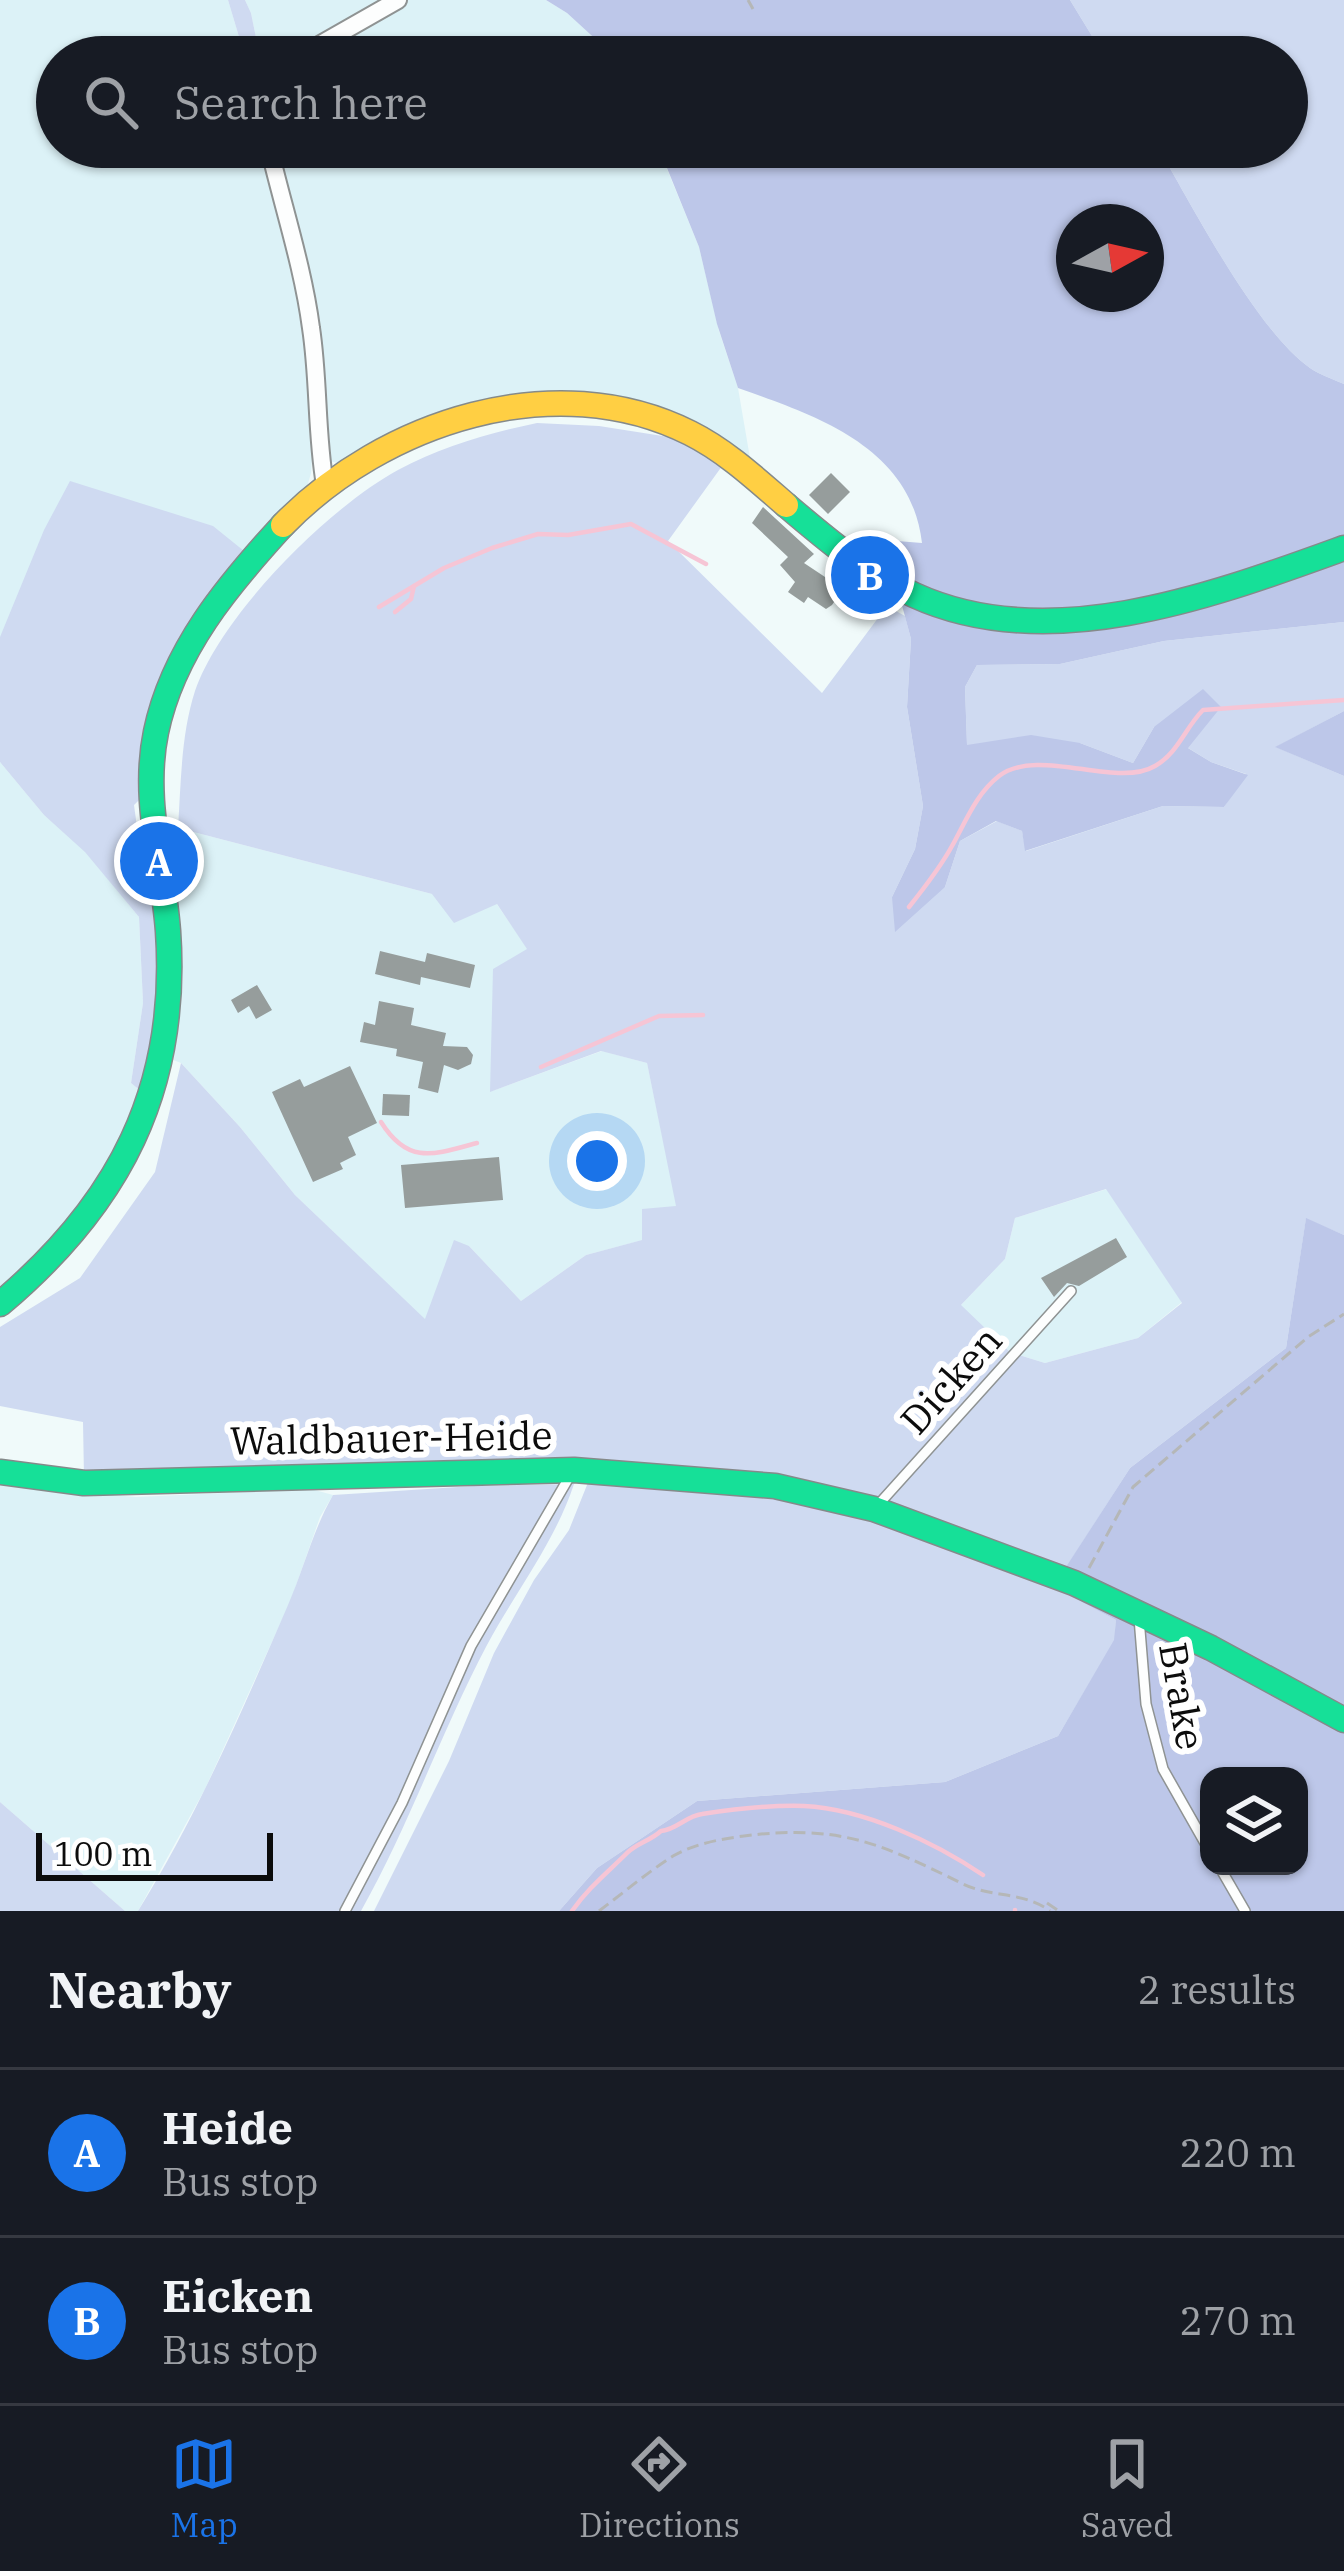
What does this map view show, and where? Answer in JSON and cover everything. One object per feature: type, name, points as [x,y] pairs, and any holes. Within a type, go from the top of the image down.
[{"type":"main road","points":[[0,1304],[52,1259],[104,1197],[126,1158],[156,1084],[171,968],[151,774],[160,710],[190,640],[211,608],[325,485],[386,450],[485,410],[594,406],[670,425],[706,441],[870,574],[913,597],[1024,619],[1112,612],[1200,594],[1344,548]]},
{"type":"main road","points":[[574,1470],[775,1486],[874,1509],[1078,1585],[1344,1720]]},
{"type":"main road","name":"Waldbauer-Heide","points":[[0,1472],[83,1483],[574,1470]]},
{"type":"street","points":[[335,36],[398,0]]},
{"type":"street","points":[[274,168],[310,322],[325,485]]},
{"type":"lane","name":"Dicken","points":[[874,1509],[1072,1292]]},
{"type":"lane","name":"Waldbauer-Heide","points":[[345,1911],[401,1804],[471,1646],[574,1470]]},
{"type":"lane","name":"Brake","points":[[1138,1613],[1146,1704],[1163,1769],[1200,1834]]},
{"type":"lane","points":[[1224,1875],[1245,1911]]},
{"type":"path","points":[[748,0],[753,9]]},
{"type":"path","points":[[1078,1585],[1133,1487],[1292,1350],[1344,1314]]},
{"type":"path","points":[[599,1911],[676,1855],[718,1839],[785,1831],[827,1832],[861,1840],[926,1864],[969,1887],[1021,1896],[1050,1911]]},
{"type":"path","points":[[1047,1903],[1059,1911]]},
{"type":"shaded area","points":[[0,0],[228,0],[239,36],[36,36],[36,168],[667,168],[699,247],[738,388],[750,458],[707,432],[543,406],[338,463],[329,461],[317,386],[311,473],[300,512],[251,560],[0,637]]},
{"type":"shaded area","points":[[228,0],[245,0],[251,13],[256,36],[239,36]]},
{"type":"shaded area","points":[[245,0],[546,0],[592,36],[256,36]]},
{"type":"shaded area","points":[[546,0],[1070,0],[1092,36],[592,36]]},
{"type":"shaded area","points":[[1070,0],[1344,0],[1344,384],[1310,368],[1269,326],[1227,266],[1170,168],[1308,168],[1308,36],[1092,36]]},
{"type":"shaded area","points":[[667,168],[1170,168],[1227,266],[1269,326],[1310,368],[1344,384],[1344,622],[1164,641],[1060,664],[977,665],[965,687],[967,745],[1031,735],[1080,743],[1133,763],[1154,727],[1203,689],[1221,707],[1188,748],[1248,775],[1224,807],[1163,806],[1025,851],[1022,831],[996,821],[960,841],[945,887],[895,932],[892,897],[915,849],[923,806],[907,707],[911,639],[896,583],[847,537],[922,543],[914,510],[900,482],[855,440],[799,411],[738,388],[699,247]]},
{"type":"shaded area","points":[[537,423],[669,437],[725,462],[668,541],[822,693],[887,606],[905,616],[911,639],[907,707],[923,806],[915,849],[892,897],[945,887],[960,841],[997,821],[1022,831],[1026,851],[1163,806],[1224,807],[1246,774],[1211,762],[1154,727],[1133,763],[1080,743],[967,746],[965,687],[977,665],[1060,664],[1164,641],[1344,622],[1344,711],[1276,747],[1344,776],[1344,1235],[1306,1219],[1286,1348],[1130,1468],[1062,1574],[887,1506],[1019,1355],[1045,1363],[1138,1338],[1182,1303],[1106,1189],[1015,1218],[1005,1259],[961,1305],[1010,1352],[879,1497],[868,1501],[622,1463],[84,1477],[83,1422],[0,1406],[0,1327],[80,1278],[155,1172],[181,1063],[295,1195],[425,1319],[454,1240],[469,1246],[521,1301],[586,1255],[642,1240],[642,1209],[676,1206],[647,1063],[601,1051],[490,1092],[493,969],[527,949],[497,904],[454,923],[432,894],[178,828],[184,741],[195,691],[228,630],[280,566],[340,510],[398,470],[466,442]]},
{"type":"shaded area","points":[[70,481],[213,526],[244,551],[181,637],[148,725],[139,800],[134,805],[142,865],[158,924],[158,1014],[142,1092],[131,1083],[143,1003],[139,917],[0,762],[0,637],[44,530]]},
{"type":"shaded area","points":[[1344,711],[1344,776],[1275,747]]},
{"type":"shaded area","points":[[0,762],[44,815],[85,851],[139,917],[143,1003],[131,1083],[142,1092],[118,1155],[66,1231],[0,1291]]},
{"type":"shaded area","points":[[178,828],[432,894],[496,903],[528,949],[492,1091],[602,1051],[647,1063],[677,1206],[643,1240],[586,1255],[521,1301],[469,1246],[425,1320],[295,1195],[181,1063],[163,1056],[155,833]]},
{"type":"shaded area","points":[[1107,1189],[1182,1302],[1138,1338],[1045,1363],[1010,1352],[960,1306],[1005,1259],[1015,1218]]},
{"type":"shaded area","points":[[1306,1218],[1344,1235],[1344,1911],[559,1911],[597,1868],[697,1801],[945,1782],[1058,1736],[1114,1640],[1116,1620],[1082,1602],[1064,1570],[1130,1468],[1286,1348]]},
{"type":"shaded area","points":[[589,1480],[770,1491],[872,1514],[1075,1590],[1083,1602],[1116,1620],[1115,1640],[1058,1736],[945,1782],[697,1801],[597,1868],[559,1911],[374,1911],[449,1761],[494,1653],[534,1580],[569,1530]]},
{"type":"shaded area","points":[[574,1484],[546,1546],[470,1678],[361,1911],[138,1911],[219,1761],[333,1495]]},
{"type":"shaded area","points":[[0,1485],[136,1497],[311,1489],[333,1495],[205,1789],[138,1911],[125,1911],[0,1802]]},
{"type":"shaded area","points":[[0,1802],[125,1911],[0,1911]]},
{"type":"building","points":[[831,473],[850,492],[828,514],[809,495]]},
{"type":"building","points":[[763,507],[814,554],[804,563],[843,589],[826,609],[808,597],[804,603],[788,592],[795,582],[780,565],[788,557],[752,523]]},
{"type":"building","points":[[380,951],[425,962],[427,953],[475,965],[470,988],[421,977],[420,985],[375,974]]},
{"type":"building","points":[[257,985],[272,1010],[256,1019],[249,1006],[238,1013],[231,1000]]},
{"type":"building","points":[[379,1001],[414,1008],[411,1025],[446,1033],[443,1046],[467,1047],[473,1055],[471,1064],[458,1070],[444,1065],[438,1093],[418,1088],[423,1062],[396,1056],[397,1049],[360,1042],[364,1022],[375,1025]]},
{"type":"building","points":[[350,1066],[377,1123],[348,1137],[356,1155],[340,1163],[343,1169],[313,1182],[272,1092],[300,1079],[304,1087]]},
{"type":"building","points":[[383,1094],[410,1095],[409,1116],[382,1115]]},
{"type":"building","points":[[499,1157],[503,1200],[405,1208],[401,1165]]},
{"type":"building","points":[[1116,1238],[1127,1257],[1079,1286],[1067,1283],[1054,1297],[1041,1278]]},
{"type":"waterway","points":[[379,607],[444,568],[538,534],[568,535],[631,524],[706,564]]},
{"type":"waterway","points":[[395,612],[411,599],[414,586]]},
{"type":"waterway","points":[[909,907],[942,862],[972,808],[999,776],[1035,765],[1139,772],[1170,754],[1203,710],[1344,700]]},
{"type":"waterway","points":[[541,1067],[659,1016],[703,1015]]},
{"type":"waterway","points":[[381,1122],[412,1151],[434,1153],[477,1143]]},
{"type":"waterway","points":[[572,1911],[627,1853],[661,1831],[696,1815],[753,1808],[804,1806],[850,1813],[921,1839],[983,1875]]},
{"type":"traffic: fast","points":[[786,505],[863,566],[914,595],[966,613],[1020,620],[1075,620],[1186,600],[1344,548]]},
{"type":"traffic: fast","points":[[0,1304],[42,1266],[108,1184],[151,1092],[169,988],[168,931],[152,807],[156,732],[189,646],[223,595],[283,525]]},
{"type":"traffic: fast","points":[[0,1472],[84,1483],[574,1470],[775,1486],[874,1509],[1074,1583],[1211,1648],[1344,1720]]},
{"type":"traffic: slow","points":[[283,525],[370,458],[420,433],[473,415],[528,405],[584,404],[638,413],[690,433],[786,505]]},
{"type":"place","name":"Eicken","points":[[870,575]]},
{"type":"place","name":"Heide","points":[[159,861]]}]
